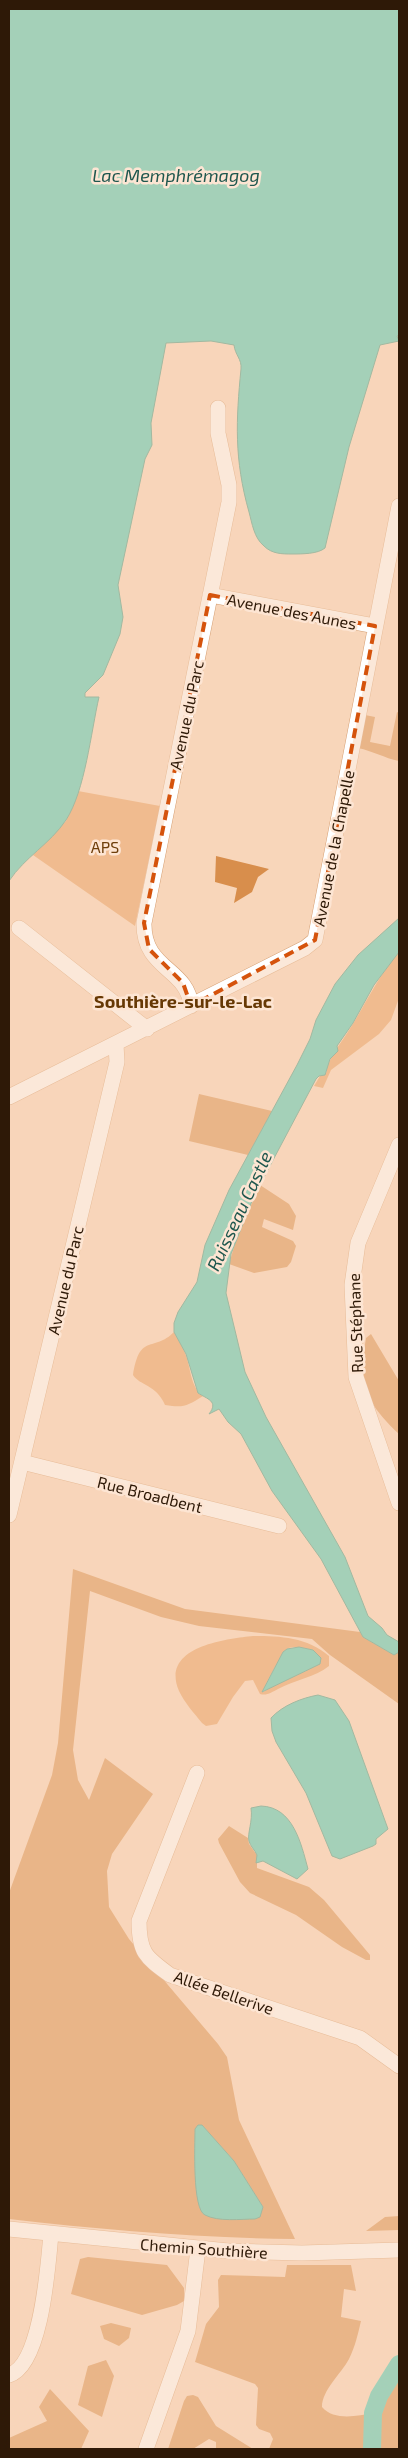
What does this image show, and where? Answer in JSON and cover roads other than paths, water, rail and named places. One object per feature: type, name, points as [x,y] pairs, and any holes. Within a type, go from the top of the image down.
[{"type":"street","name":"Avenue du Parc","points":[[191,1006],[189,994],[183,983],[160,964],[149,949],[145,938],[144,923],[230,498],[218,433],[218,408]]},
{"type":"street","name":"Avenue de la Chapelle","points":[[9,1097],[146,1030],[309,946],[315,940],[399,506]]},
{"type":"street","name":"Avenue des Aunes","points":[[210,595],[375,626]]},
{"type":"street","points":[[19,928],[146,1030]]},
{"type":"street","name":"Avenue du Parc","points":[[9,1515],[117,1062],[116,1045]]},
{"type":"street","name":"Rue Stéphane","points":[[399,1144],[358,1243],[352,1285],[356,1377],[399,1503]]},
{"type":"street","name":"Rue Broadbent","points":[[22,1462],[279,1526]]},
{"type":"street","name":"Allée Bellerive","points":[[196,1773],[139,1921],[139,1944],[151,1961],[170,1975],[360,2038],[399,2066]]},
{"type":"street","name":"Chemin Southière","points":[[9,2229],[198,2249],[302,2253],[399,2250]]},
{"type":"street","points":[[9,2375],[23,2365],[33,2341],[43,2298],[51,2234]]},
{"type":"street","points":[[146,2449],[188,2331],[198,2249]]},
{"type":"water","name":"Lac Memphrémagog","points":[[9,9],[399,9],[399,335],[397,336],[399,341],[380,345],[349,447],[325,548],[314,553],[305,554],[285,554],[270,551],[258,539],[252,525],[244,493],[239,457],[237,423],[241,366],[234,345],[211,341],[166,343],[151,423],[152,445],[145,459],[118,585],[123,617],[120,634],[103,675],[85,693],[85,697],[99,697],[83,778],[73,808],[60,829],[15,872],[9,881]]},
{"type":"water","points":[[399,918],[399,952],[374,985],[353,1023],[337,1046],[338,1051],[330,1059],[325,1075],[319,1076],[316,1079],[254,1196],[231,1254],[226,1293],[245,1372],[266,1417],[345,1557],[368,1616],[387,1635],[399,1642],[399,1652],[394,1655],[363,1637],[321,1559],[272,1491],[241,1434],[228,1422],[219,1409],[209,1414],[212,1410],[212,1403],[198,1393],[186,1354],[174,1332],[174,1323],[178,1312],[197,1282],[205,1245],[229,1190],[297,1065],[310,1039],[316,1020],[335,984],[358,955]]},
{"type":"water","points":[[299,1647],[313,1650],[321,1658],[320,1664],[262,1692],[283,1652],[287,1649]]},
{"type":"water","points":[[318,1695],[335,1700],[349,1721],[388,1829],[376,1839],[376,1844],[373,1846],[340,1859],[332,1856],[306,1793],[276,1742],[272,1731],[271,1718],[281,1709]]},
{"type":"water","points":[[261,1806],[272,1808],[281,1813],[294,1828],[308,1869],[297,1879],[263,1861],[256,1863],[257,1855],[249,1841],[251,1808]]},
{"type":"water","points":[[198,2125],[202,2125],[234,2161],[263,2207],[260,2217],[255,2219],[223,2219],[205,2215],[201,2210],[195,2176],[195,2129]]},
{"type":"waterway","name":"Ruisseau Castle","points":[[372,2449],[373,2413],[379,2396],[399,2364]]},
{"type":"district","name":"Southière-sur-le-Lac","points":[[183,1001]]},
{"type":"park label","name":"APS","points":[[105,846]]}]
